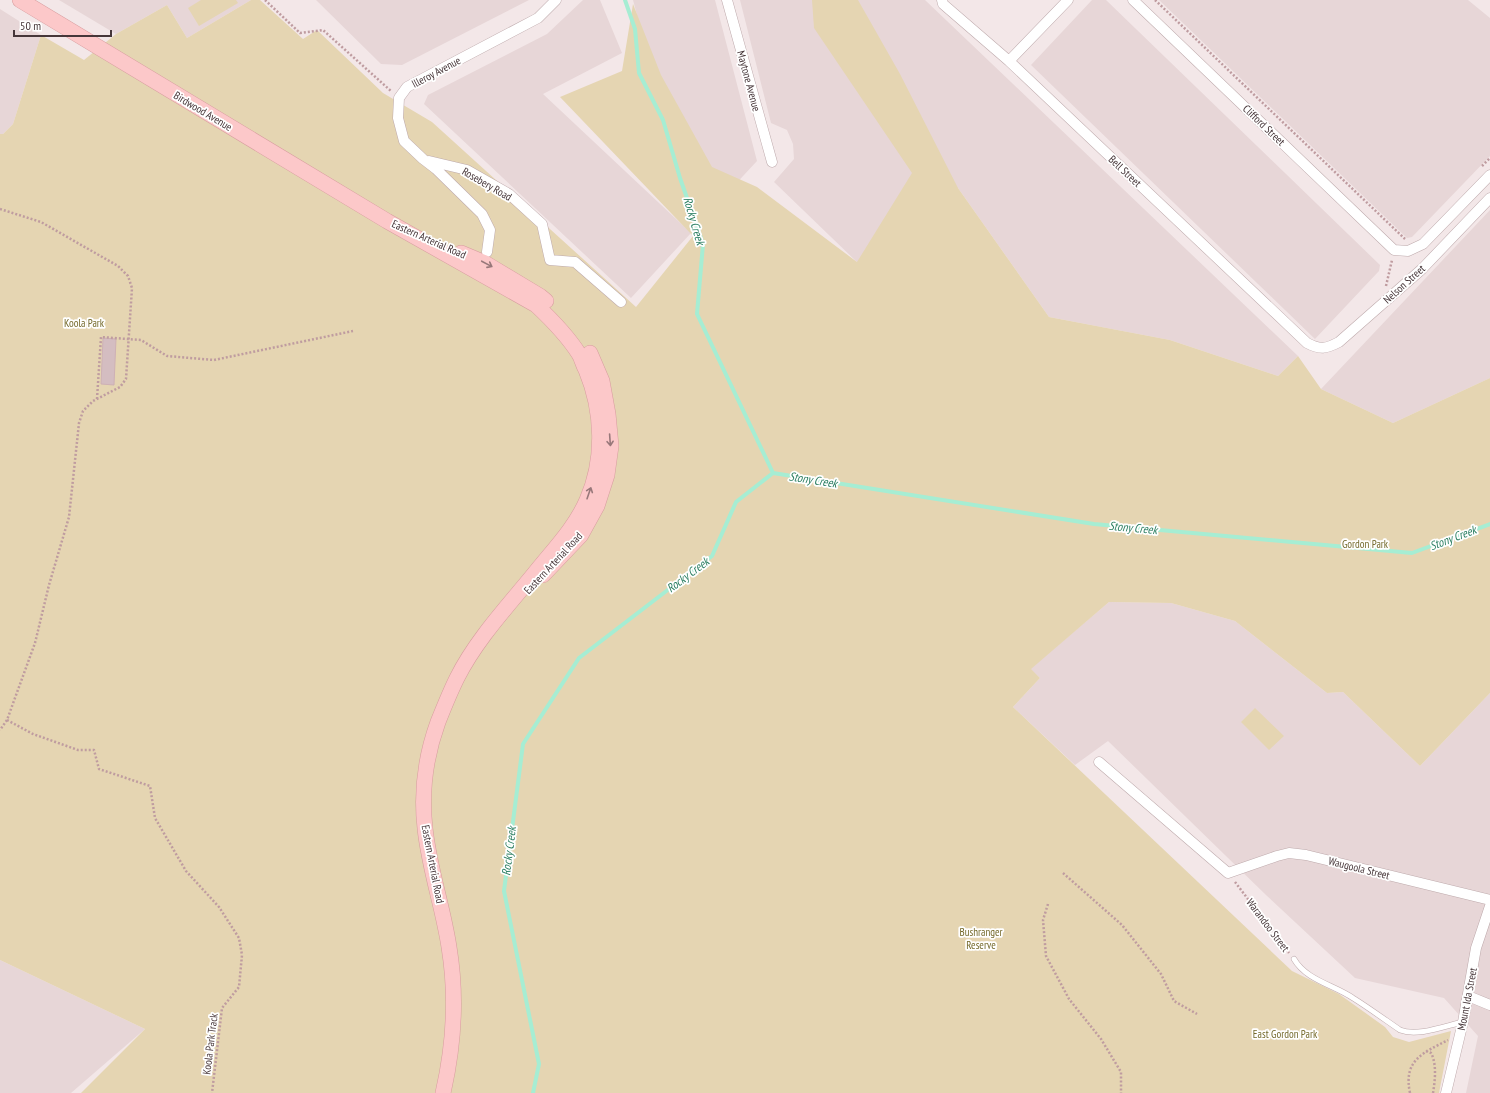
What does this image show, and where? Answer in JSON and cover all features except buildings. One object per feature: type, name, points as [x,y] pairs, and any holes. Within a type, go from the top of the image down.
[{"type":"main road","name":"Birdwood Avenue","points":[[20,0],[387,220]]},
{"type":"main road","name":"Eastern Arterial Road","points":[[387,220],[485,263],[540,296],[564,318],[588,350],[602,381],[608,414],[611,446],[607,475],[597,506],[580,535],[492,626],[472,654],[458,678],[438,722],[433,738],[423,800],[425,829],[428,851],[449,947],[454,996],[454,1026],[451,1053],[443,1093]]},
{"type":"street","name":"Illeroy Avenue","points":[[487,252],[490,230],[482,214],[436,168],[423,159],[404,141],[398,118],[399,98],[407,87],[538,18],[556,0]]},
{"type":"street","name":"Maytone Avenue","points":[[727,0],[772,162]]},
{"type":"street","name":"Bell Street","points":[[942,0],[944,4],[1009,61],[1307,343]]},
{"type":"street","points":[[1009,61],[1068,0]]},
{"type":"street","name":"Clifford Street","points":[[1133,0],[1394,250]]},
{"type":"street","name":"Rosebery Road","points":[[423,159],[467,170],[509,194],[542,224],[550,260],[575,262],[621,302]]},
{"type":"street","name":"Nelson Street","points":[[1394,250],[1408,251],[1423,244],[1490,175]]},
{"type":"street","name":"Nelson Street","points":[[1307,343],[1317,348],[1328,347],[1338,342],[1422,269],[1490,198]]},
{"type":"street","points":[[1098,762],[1228,873]]},
{"type":"street","name":"Waugoola Street","points":[[1228,873],[1290,853],[1306,855],[1490,900]]},
{"type":"street","name":"Mount Ida Street","points":[[1446,1093],[1463,1022],[1476,948],[1490,906]]},
{"type":"street","points":[[1468,996],[1490,1005]]},
{"type":"lane","name":"Warandoo Street","points":[[1294,959],[1297,965],[1307,974],[1352,997],[1405,1032],[1423,1031],[1463,1022]]},
{"type":"path","points":[[265,0],[300,33],[323,30],[394,93]]},
{"type":"path","points":[[1155,0],[1409,243]]},
{"type":"path","points":[[0,209],[41,222],[118,266],[128,276],[132,288],[126,379],[120,387],[97,399],[83,412],[79,423],[70,517],[49,584],[35,643],[6,720],[0,730]]},
{"type":"path","points":[[1382,305],[1394,250]]},
{"type":"path","points":[[97,399],[101,337],[141,340],[167,356],[214,360],[353,331]]},
{"type":"path","name":"Koola Park Track","points":[[6,720],[33,734],[78,750],[94,750],[99,769],[150,786],[155,818],[186,871],[219,907],[239,938],[242,955],[240,987],[222,1008],[212,1093]]},
{"type":"path","points":[[1063,873],[1122,925],[1161,974],[1174,1000],[1197,1014]]},
{"type":"path","name":"Warandoo Street","points":[[1228,873],[1294,959]]},
{"type":"path","points":[[1048,904],[1043,920],[1046,956],[1070,999],[1101,1039],[1121,1072],[1121,1093]]},
{"type":"path","points":[[1410,1093],[1408,1078],[1411,1065],[1415,1059],[1426,1051],[1460,1033]]},
{"type":"path","points":[[1426,1051],[1431,1053],[1434,1063],[1433,1093]]},
{"type":"shaded area","points":[[59,0],[251,0],[187,38],[167,5],[116,34]]},
{"type":"shaded area","points":[[316,0],[529,0],[402,65],[381,64]]},
{"type":"shaded area","points":[[583,0],[600,0],[622,53],[543,94],[691,233],[631,298],[424,104],[428,95],[547,34]]},
{"type":"shaded area","points":[[633,0],[715,0],[757,161],[704,218],[663,113]]},
{"type":"shaded area","points":[[740,0],[925,0],[1298,356],[1278,376],[1170,340],[1049,317],[958,188],[859,264],[774,182],[794,159],[793,144],[787,130],[771,123]]},
{"type":"shaded area","points":[[1092,0],[1106,0],[1380,265],[1379,271],[1315,339],[1031,65]]},
{"type":"shaded area","points":[[1159,0],[1468,0],[1490,18],[1490,156],[1412,237],[1407,238]]},
{"type":"shaded area","points":[[0,9],[41,35],[13,124],[3,134],[0,134]]},
{"type":"shaded area","points":[[1490,210],[1490,378],[1393,423],[1321,389]]},
{"type":"shaded area","points":[[1109,602],[1171,603],[1235,621],[1327,693],[1343,692],[1420,766],[1490,693],[1490,1093],[1466,1093],[1478,1036],[1444,998],[1355,978],[1266,895],[1108,741],[1075,765],[1013,707],[1040,678],[1030,669]]},
{"type":"shaded area","points":[[0,960],[145,1029],[71,1093],[0,1093]]},
{"type":"green space","points":[[201,0],[236,0],[238,3],[199,26],[188,8]]},
{"type":"green space","points":[[251,0],[260,0],[303,39],[317,30],[383,93],[432,122],[636,307],[693,236],[560,97],[622,71],[633,4],[661,75],[712,167],[757,187],[857,262],[912,173],[814,28],[812,0],[858,0],[900,74],[958,188],[1049,317],[1170,340],[1278,376],[1298,356],[1321,389],[1393,423],[1490,378],[1490,693],[1420,766],[1343,692],[1327,693],[1235,621],[1171,603],[1109,602],[1031,669],[1040,678],[1013,707],[1292,971],[1339,994],[1385,1027],[1393,1037],[1409,1042],[1451,1031],[1439,1093],[81,1093],[145,1029],[0,960],[0,134],[3,134],[13,124],[41,35],[84,60],[116,34],[167,5],[187,38]]},
{"type":"green space","points":[[1255,708],[1284,736],[1269,750],[1241,722]]},
{"type":"waterway","name":"Rocky Creek","points":[[533,1093],[539,1064],[504,891],[523,744],[579,658],[712,556],[736,502],[773,473],[697,314],[703,244],[680,178],[663,120],[639,73],[635,29],[625,0]]},
{"type":"waterway","name":"Stony Creek","points":[[773,473],[1094,524],[1412,553],[1490,524]]},
{"type":"park label","name":"Koola Park","points":[[84,323]]},
{"type":"park label","name":"Gordon Park","points":[[1365,544]]},
{"type":"park label","name":"Bushranger Reserve","points":[[981,938]]},
{"type":"park label","name":"East Gordon Park","points":[[1285,1034]]}]
